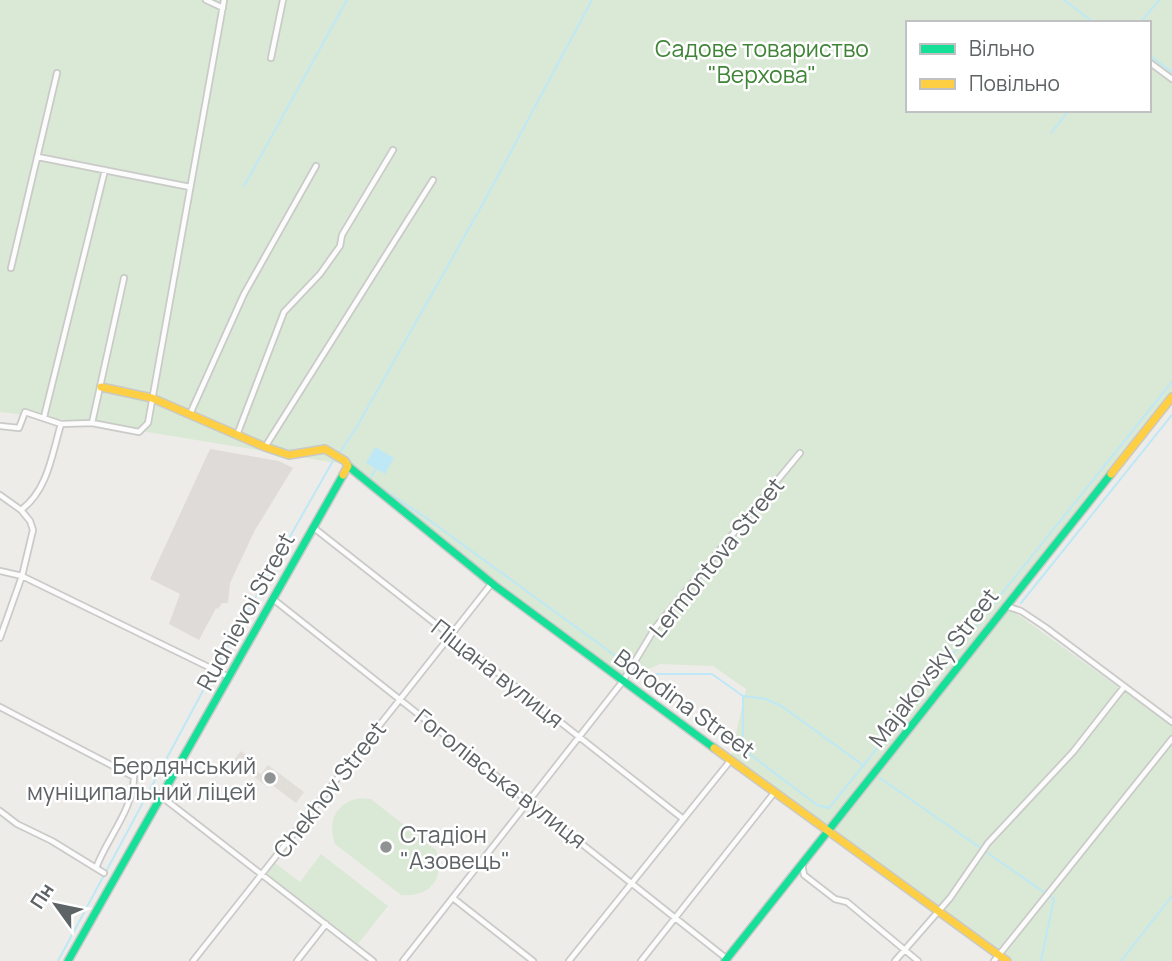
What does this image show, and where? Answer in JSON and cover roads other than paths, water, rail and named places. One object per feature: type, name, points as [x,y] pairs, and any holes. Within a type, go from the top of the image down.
[{"type":"street","points":[[206,0],[223,8]]},
{"type":"street","points":[[0,426],[19,428],[25,412],[61,424],[92,423],[139,432],[148,423],[224,0]]},
{"type":"street","points":[[271,58],[283,0]]},
{"type":"street","points":[[1151,63],[1172,79]]},
{"type":"street","points":[[11,268],[57,73]]},
{"type":"street","points":[[237,435],[284,312],[320,274],[340,246],[342,235],[393,150]]},
{"type":"street","points":[[38,157],[190,187]]},
{"type":"street","points":[[190,414],[244,294],[316,166]]},
{"type":"street","points":[[44,418],[105,170]]},
{"type":"street","points":[[265,447],[433,180]]},
{"type":"street","points":[[92,423],[124,278]]},
{"type":"street","points":[[101,387],[152,398],[289,455],[325,449],[347,464]]},
{"type":"street","name":"Majakovsky Street","points":[[726,960],[1172,397]]},
{"type":"street","points":[[22,510],[33,501],[43,484],[61,424]]},
{"type":"street","name":"Lermontova Street","points":[[403,961],[623,681],[655,628],[800,453]]},
{"type":"street","name":"Rudnievoi Street","points":[[68,961],[314,528],[347,464]]},
{"type":"street","name":"Borodina Street","points":[[347,464],[492,583],[937,911],[996,958],[1007,961]]},
{"type":"street","points":[[0,495],[22,510],[33,530],[22,576],[0,639]]},
{"type":"street","name":"Піщана вулиця","points":[[314,528],[682,818]]},
{"type":"street","points":[[0,571],[22,576],[229,677]]},
{"type":"street","name":"Chekhov Street","points":[[193,961],[492,583]]},
{"type":"street","name":"Гоголівська вулиця","points":[[274,598],[726,960]]},
{"type":"street","points":[[1006,606],[1021,611],[1045,627],[1172,722]]},
{"type":"street","points":[[895,961],[950,898],[988,843],[1073,752],[1124,687]]},
{"type":"street","points":[[0,708],[134,777],[134,791],[130,802],[104,847],[96,868]]},
{"type":"street","points":[[996,958],[1172,739]]},
{"type":"street","points":[[569,961],[730,761]]},
{"type":"street","points":[[641,961],[774,793]]},
{"type":"street","points":[[162,797],[373,961]]},
{"type":"street","points":[[0,811],[17,824],[52,841],[104,873]]},
{"type":"street","points":[[802,864],[804,875],[835,899],[847,902],[918,961]]},
{"type":"street","points":[[453,898],[533,961]]},
{"type":"street","points":[[297,961],[326,924]]},
{"type":"water","points":[[375,447],[394,458],[385,474],[366,463]]},
{"type":"waterway","points":[[244,186],[347,0]]},
{"type":"waterway","points":[[338,455],[355,430],[485,200],[592,0]]},
{"type":"waterway","points":[[1064,0],[1091,21]]},
{"type":"waterway","points":[[1142,21],[1159,0]]},
{"type":"waterway","points":[[1151,56],[1172,72]]},
{"type":"waterway","points":[[1051,133],[1067,112]]},
{"type":"waterway","points":[[641,674],[712,674],[743,696],[743,749],[817,805],[829,808],[1172,382]]},
{"type":"waterway","points":[[1021,603],[1172,415]]},
{"type":"waterway","points":[[216,667],[334,459]]},
{"type":"waterway","points":[[369,480],[376,469]]},
{"type":"waterway","points":[[374,483],[628,665]]},
{"type":"waterway","points":[[58,961],[213,672]]},
{"type":"waterway","points":[[744,696],[766,699],[783,707],[864,766]]},
{"type":"waterway","points":[[880,778],[982,849]]},
{"type":"waterway","points":[[985,851],[1045,893]]},
{"type":"waterway","points":[[1041,961],[1054,899],[1050,896]]},
{"type":"waterway","points":[[1121,961],[1172,896]]},
{"type":"place","name":"Бердянський муніципальний ліцей","points":[[270,778]]},
{"type":"place","name":"Стадіон \"Азовець\"","points":[[386,847]]},
{"type":"park label","name":"Садове товариство \"Верхова\"","points":[[762,61]]}]
